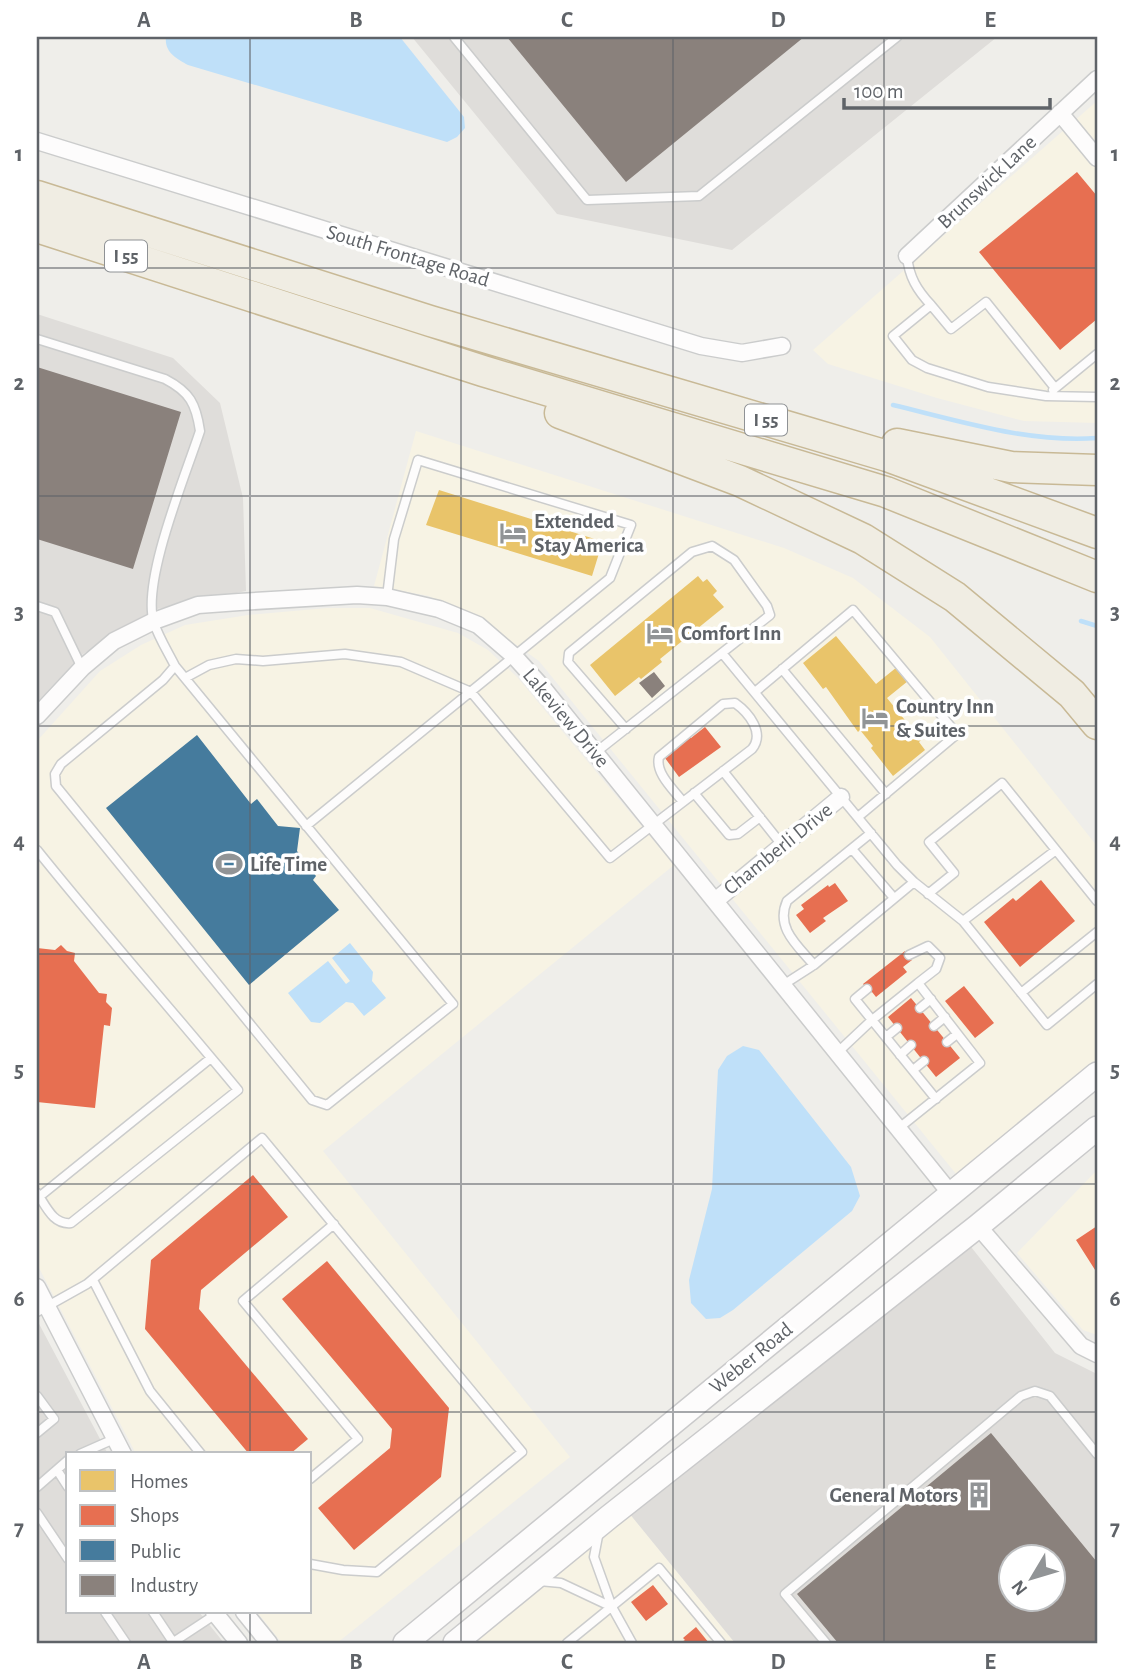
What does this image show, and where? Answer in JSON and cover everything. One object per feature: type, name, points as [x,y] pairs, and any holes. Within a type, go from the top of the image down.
[{"type":"highway","name":"I 55","points":[[37,196],[430,321],[887,456],[1097,533]]},
{"type":"highway","name":"I 55","points":[[37,227],[483,371],[886,492],[1097,577]]},
{"type":"highway","points":[[430,321],[823,429],[1011,467],[1097,470]]},
{"type":"highway","points":[[483,371],[536,404],[740,481],[863,538],[966,606],[1072,694],[1097,724]]},
{"type":"main road","name":"Weber Road","points":[[405,1643],[1097,1074]]},
{"type":"main road","name":"Weber Road","points":[[455,1643],[1097,1128]]},
{"type":"street","name":"Brunswick Lane","points":[[907,256],[1097,79]]},
{"type":"street","points":[[1060,113],[1097,158]]},
{"type":"street","name":"South Frontage Road","points":[[37,141],[701,346],[742,353],[782,346]]},
{"type":"street","name":"Lakeview Drive","points":[[37,716],[82,668],[114,641],[154,621],[198,605],[357,595],[387,597],[439,610],[478,625],[514,656],[595,753],[951,1194]]},
{"type":"street","name":"Chamberli Drive","points":[[715,901],[841,797]]},
{"type":"street","points":[[978,1226],[1081,1346],[1097,1354]]},
{"type":"street","points":[[37,1287],[42,1309],[122,1452]]},
{"type":"street","points":[[216,1614],[239,1643]]},
{"type":"street","points":[[246,1614],[270,1643]]},
{"type":"lane","points":[[454,37],[587,200],[699,196],[897,37]]},
{"type":"lane","points":[[907,256],[909,273],[919,292],[951,329],[986,302],[1055,388]]},
{"type":"lane","points":[[931,305],[893,336],[912,360],[927,368],[988,387],[1046,396],[1097,397]]},
{"type":"lane","points":[[37,340],[165,379],[181,388],[192,400],[200,431],[159,556],[152,594],[154,621],[175,667],[453,1004],[327,1105],[312,1100],[56,786],[55,774],[61,764],[163,680],[175,667]]},
{"type":"lane","points":[[1046,396],[1097,354]]},
{"type":"lane","points":[[306,826],[610,578],[631,525],[418,460],[394,539],[387,597]]},
{"type":"lane","points":[[595,753],[626,729],[770,615],[770,611],[734,560],[712,546],[692,552],[569,653],[568,662],[626,729]]},
{"type":"lane","points":[[37,606],[55,612],[82,668]]},
{"type":"lane","points":[[755,692],[853,610],[957,734],[858,817]]},
{"type":"lane","points":[[722,653],[871,833],[914,882],[963,921],[1046,1025],[1097,984]]},
{"type":"lane","points":[[185,678],[209,665],[236,660],[263,661],[345,654],[401,662],[471,692],[610,858],[653,824],[683,802],[752,749],[758,734],[757,729],[741,708],[731,702],[723,704],[659,757],[659,771],[683,802]]},
{"type":"lane","points":[[782,669],[886,794]]},
{"type":"lane","points":[[723,771],[783,846]]},
{"type":"lane","points":[[928,894],[954,873],[929,842],[1002,783],[1097,901]]},
{"type":"lane","points":[[694,793],[729,835],[738,834],[760,817]]},
{"type":"lane","points":[[814,965],[787,933],[782,917],[787,901],[871,833]]},
{"type":"lane","points":[[852,849],[894,898]]},
{"type":"lane","points":[[37,850],[97,925],[160,995],[238,1090],[71,1223],[62,1224],[56,1220],[38,1195],[211,1058]]},
{"type":"lane","points":[[963,921],[1056,850]]},
{"type":"lane","points":[[783,985],[814,965],[914,882]]},
{"type":"lane","points":[[1021,993],[1097,932]]},
{"type":"lane","points":[[838,1052],[872,1020],[936,969],[940,958],[929,946],[909,955]]},
{"type":"lane","points":[[899,1128],[980,1063],[918,983]]},
{"type":"lane","points":[[867,989],[855,999],[936,1099]]},
{"type":"lane","points":[[920,1008],[931,999]]},
{"type":"lane","points":[[934,1026],[945,1017]]},
{"type":"lane","points":[[886,1037],[897,1028]]},
{"type":"lane","points":[[947,1042],[957,1034]]},
{"type":"lane","points":[[900,1055],[911,1045]]},
{"type":"lane","points":[[913,1070],[924,1061]]},
{"type":"lane","points":[[42,1309],[93,1280],[262,1138],[522,1452],[377,1572],[312,1564]]},
{"type":"lane","points":[[312,1477],[358,1439],[243,1301],[334,1224]]},
{"type":"lane","points":[[93,1280],[150,1391],[199,1452]]},
{"type":"lane","points":[[826,1643],[785,1594],[1021,1396],[1035,1391],[1049,1396],[1097,1454]]},
{"type":"lane","points":[[37,1396],[54,1419],[37,1433]]},
{"type":"lane","points":[[85,1452],[114,1439]]},
{"type":"lane","points":[[37,1487],[66,1462]]},
{"type":"lane","points":[[57,1470],[66,1484]]},
{"type":"lane","points":[[37,1513],[66,1556]]},
{"type":"lane","points":[[609,1517],[599,1532],[594,1557],[612,1607],[632,1643]]},
{"type":"lane","points":[[567,1643],[659,1568],[721,1643]]},
{"type":"lane","points":[[532,1580],[561,1583],[612,1607]]},
{"type":"lane","points":[[106,1614],[126,1643]]},
{"type":"lane","points":[[154,1614],[173,1643],[214,1614]]},
{"type":"shaded area","points":[[412,37],[997,37],[732,250],[557,214]]},
{"type":"shaded area","points":[[1097,101],[1097,423],[1024,421],[937,398],[828,364],[813,350]]},
{"type":"shaded area","points":[[37,314],[173,358],[220,403],[243,498],[246,591],[157,609],[83,654],[37,702]]},
{"type":"shaded area","points":[[416,431],[784,548],[853,578],[930,637],[1097,846],[1097,1071],[961,1180],[539,661],[515,644],[429,596],[374,586]]},
{"type":"shaded area","points":[[327,608],[370,608],[458,633],[488,650],[517,677],[674,865],[323,1151],[570,1457],[337,1643],[282,1643],[259,1614],[312,1614],[312,1452],[135,1452],[37,1264],[37,741],[100,671],[141,645],[185,625],[248,615]]},
{"type":"shaded area","points":[[1097,1170],[1097,1335],[1083,1330],[1017,1253]]},
{"type":"shaded area","points":[[964,1238],[1055,1353],[1097,1374],[1097,1643],[735,1643],[629,1513]]},
{"type":"shaded area","points":[[37,1320],[107,1452],[66,1452],[66,1614],[201,1614],[224,1643],[37,1643]]},
{"type":"shaded area","points":[[629,1513],[735,1643],[468,1643]]},
{"type":"water","points":[[166,37],[400,37],[464,117],[465,128],[457,137],[447,142],[188,65],[169,51]]},
{"type":"water","points":[[350,943],[373,972],[372,981],[386,998],[364,1016],[353,1003],[346,1002],[320,1023],[311,1022],[288,993],[328,961],[346,984],[350,981],[332,958]]},
{"type":"water","points":[[743,1046],[759,1050],[851,1167],[860,1196],[852,1211],[733,1310],[720,1318],[706,1319],[691,1303],[689,1280],[712,1189],[718,1070],[727,1056]]},
{"type":"building: Homes","name":"Extended Stay America","points":[[439,490],[601,541],[592,576],[426,525]]},
{"type":"building: Homes","name":"Comfort Inn","points":[[698,576],[703,582],[707,579],[717,591],[713,595],[724,607],[660,659],[662,662],[615,696],[590,665]]},
{"type":"building: Homes","name":"Country Inn & Suites","points":[[836,636],[876,684],[897,667],[908,681],[887,698],[921,740],[919,742],[925,750],[893,776],[871,748],[873,746],[860,730],[858,732],[826,687],[823,689],[803,663]]},
{"type":"building: Shops","points":[[1077,172],[1097,196],[1097,319],[1060,350],[979,252]]},
{"type":"building: Shops","points":[[705,727],[721,747],[679,777],[665,758],[671,754],[668,751]]},
{"type":"building: Shops","points":[[1041,880],[1075,921],[1020,967],[984,922],[1013,898],[1016,901]]},
{"type":"building: Shops","points":[[835,883],[848,901],[823,918],[826,921],[810,933],[796,915],[804,909],[801,905],[828,885],[829,887]]},
{"type":"building: Shops","points":[[61,945],[67,951],[75,953],[74,961],[99,993],[107,994],[106,1002],[112,1008],[110,1026],[104,1025],[95,1108],[37,1102],[37,948],[55,950]]},
{"type":"building: Shops","points":[[905,951],[912,960],[903,967],[907,972],[876,997],[870,993],[863,984]]},
{"type":"building: Shops","points":[[964,986],[994,1023],[975,1038],[945,1001]]},
{"type":"building: Shops","points":[[911,998],[960,1058],[936,1077],[888,1017]]},
{"type":"building: Shops","points":[[253,1175],[288,1217],[201,1290],[199,1309],[308,1439],[292,1452],[247,1452],[145,1329],[151,1260]]},
{"type":"building: Shops","points":[[1097,1226],[1097,1273],[1076,1240]]},
{"type":"building: Shops","points":[[327,1261],[449,1408],[441,1477],[354,1550],[318,1508],[390,1448],[392,1429],[282,1299]]},
{"type":"building: Shops","points":[[653,1585],[668,1604],[646,1621],[631,1602]]},
{"type":"building: Shops","points":[[696,1627],[709,1643],[680,1643],[685,1640],[683,1638]]},
{"type":"building: Public","name":"Life Time","points":[[197,735],[251,804],[257,799],[278,826],[300,828],[297,851],[316,876],[313,880],[339,910],[249,985],[106,808]]},
{"type":"building: Industry","points":[[507,37],[804,37],[626,182]]},
{"type":"building: Industry","points":[[37,367],[181,412],[133,569],[37,539]]},
{"type":"building: Industry","points":[[654,672],[665,686],[652,698],[639,683]]},
{"type":"building: Industry","name":"General Motors","points":[[991,1433],[1097,1562],[1097,1643],[838,1643],[797,1594]]},
{"type":"waterway","points":[[893,405],[1020,434],[1071,439],[1097,438]]},
{"type":"waterway","points":[[1081,621],[1097,626]]},
{"type":"place","name":"Extended Stay America","points":[[513,533]]},
{"type":"place","name":"Comfort Inn","points":[[660,633]]},
{"type":"place","name":"Country Inn & Suites","points":[[875,718]]},
{"type":"place","name":"Life Time","points":[[229,864]]},
{"type":"place","name":"General Motors","points":[[979,1495]]}]
